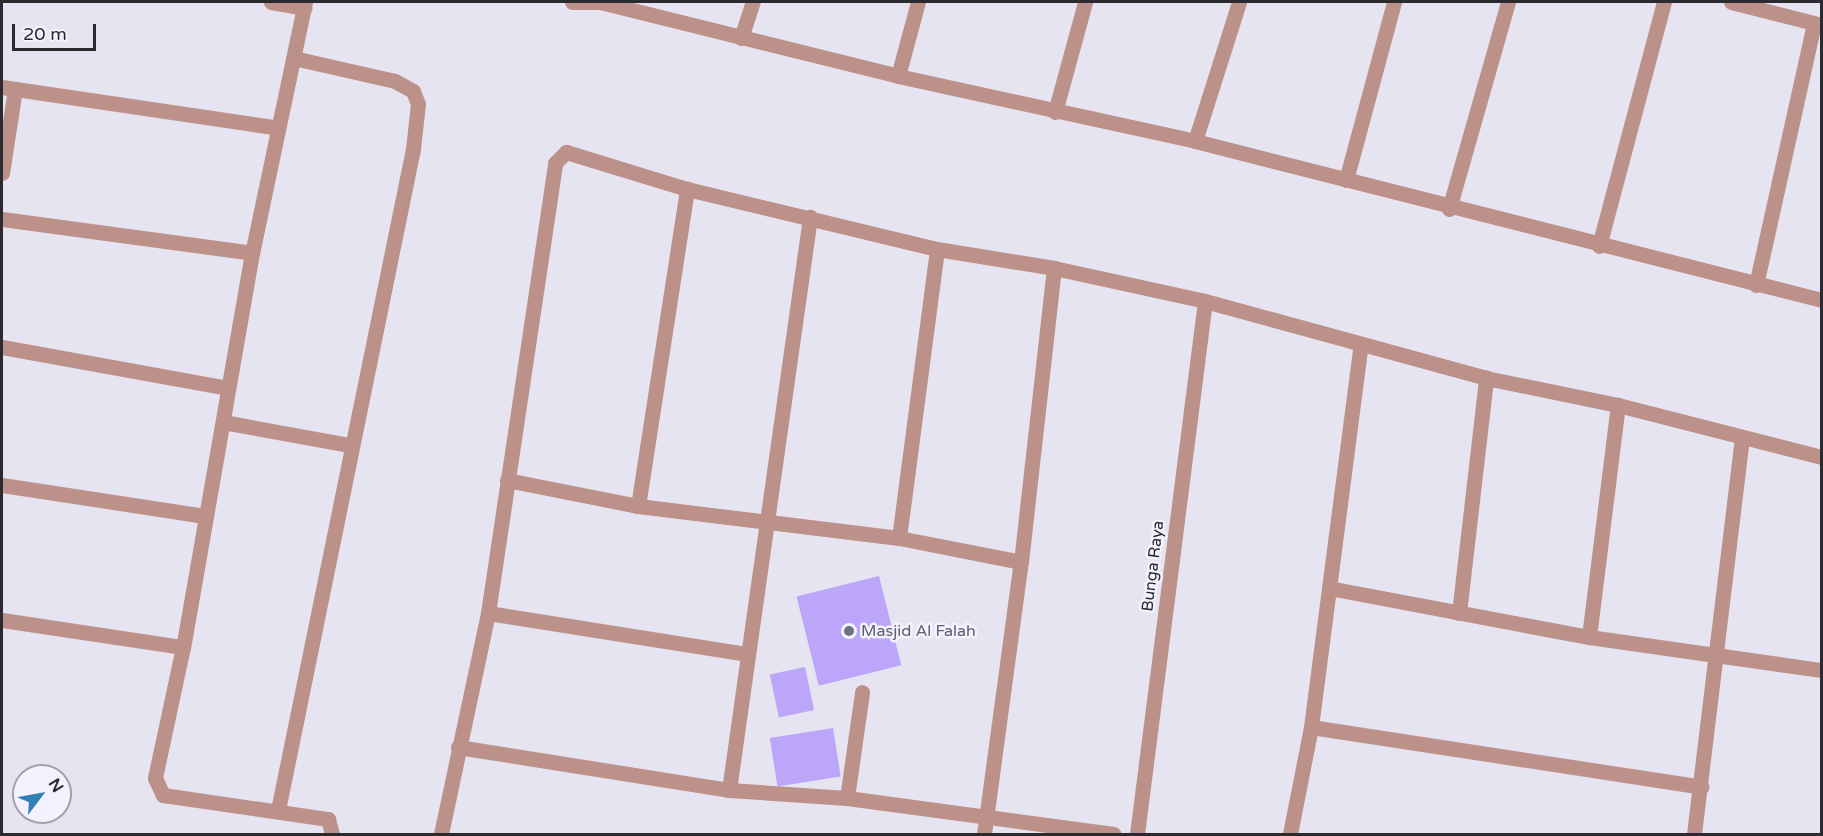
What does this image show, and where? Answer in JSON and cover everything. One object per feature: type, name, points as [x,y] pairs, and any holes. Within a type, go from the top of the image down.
[{"type":"street","points":[[271,2],[305,5],[252,253],[183,647],[155,778],[164,795],[327,819],[332,834]]},
{"type":"street","points":[[572,2],[600,2],[898,76],[1195,141],[1449,209],[1821,300]]},
{"type":"street","points":[[741,38],[753,2]]},
{"type":"street","points":[[898,76],[918,2]]},
{"type":"street","points":[[1055,112],[1085,2]]},
{"type":"street","points":[[1195,141],[1239,2]]},
{"type":"street","points":[[1346,180],[1394,2]]},
{"type":"street","points":[[1449,209],[1508,2]]},
{"type":"street","points":[[1599,246],[1664,2]]},
{"type":"street","points":[[1731,2],[1818,24],[1756,285]]},
{"type":"street","points":[[278,810],[350,445],[413,149],[418,104],[413,91],[395,81],[294,58]]},
{"type":"street","points":[[2,173],[8,88],[278,128]]},
{"type":"street","points":[[441,834],[488,613],[558,159],[566,153],[687,189],[937,249],[1054,268],[1205,301],[1486,378],[1618,405],[1742,439],[1821,457]]},
{"type":"street","points":[[638,506],[687,189]]},
{"type":"street","points":[[729,790],[765,522],[810,218]]},
{"type":"street","points":[[2,219],[252,253]]},
{"type":"street","points":[[899,538],[937,249]]},
{"type":"street","points":[[984,834],[1021,562],[1054,268]]},
{"type":"street","name":"Bunga Raya","points":[[1137,834],[1205,301]]},
{"type":"street","points":[[1290,834],[1311,727],[1361,344]]},
{"type":"street","points":[[2,347],[227,388]]},
{"type":"street","points":[[1459,613],[1486,378]]},
{"type":"street","points":[[1589,637],[1618,405]]},
{"type":"street","points":[[223,422],[350,445]]},
{"type":"street","points":[[1694,834],[1742,439]]},
{"type":"street","points":[[507,480],[638,506],[899,538],[1021,562]]},
{"type":"street","points":[[2,485],[205,516]]},
{"type":"street","points":[[1329,588],[1589,637],[1821,670]]},
{"type":"street","points":[[488,613],[748,654]]},
{"type":"street","points":[[2,620],[183,647]]},
{"type":"street","points":[[847,798],[862,692]]},
{"type":"street","points":[[1311,727],[1701,787]]},
{"type":"street","points":[[458,747],[729,790],[847,798],[1114,834]]},
{"type":"building","name":"Masjid Al Falah","points":[[879,576],[901,665],[819,686],[797,597]]},
{"type":"building","points":[[805,667],[814,710],[779,718],[770,674]]},
{"type":"building","points":[[833,728],[841,776],[777,786],[770,738]]},
{"type":"place","name":"Masjid Al Falah","points":[[849,631]]}]
